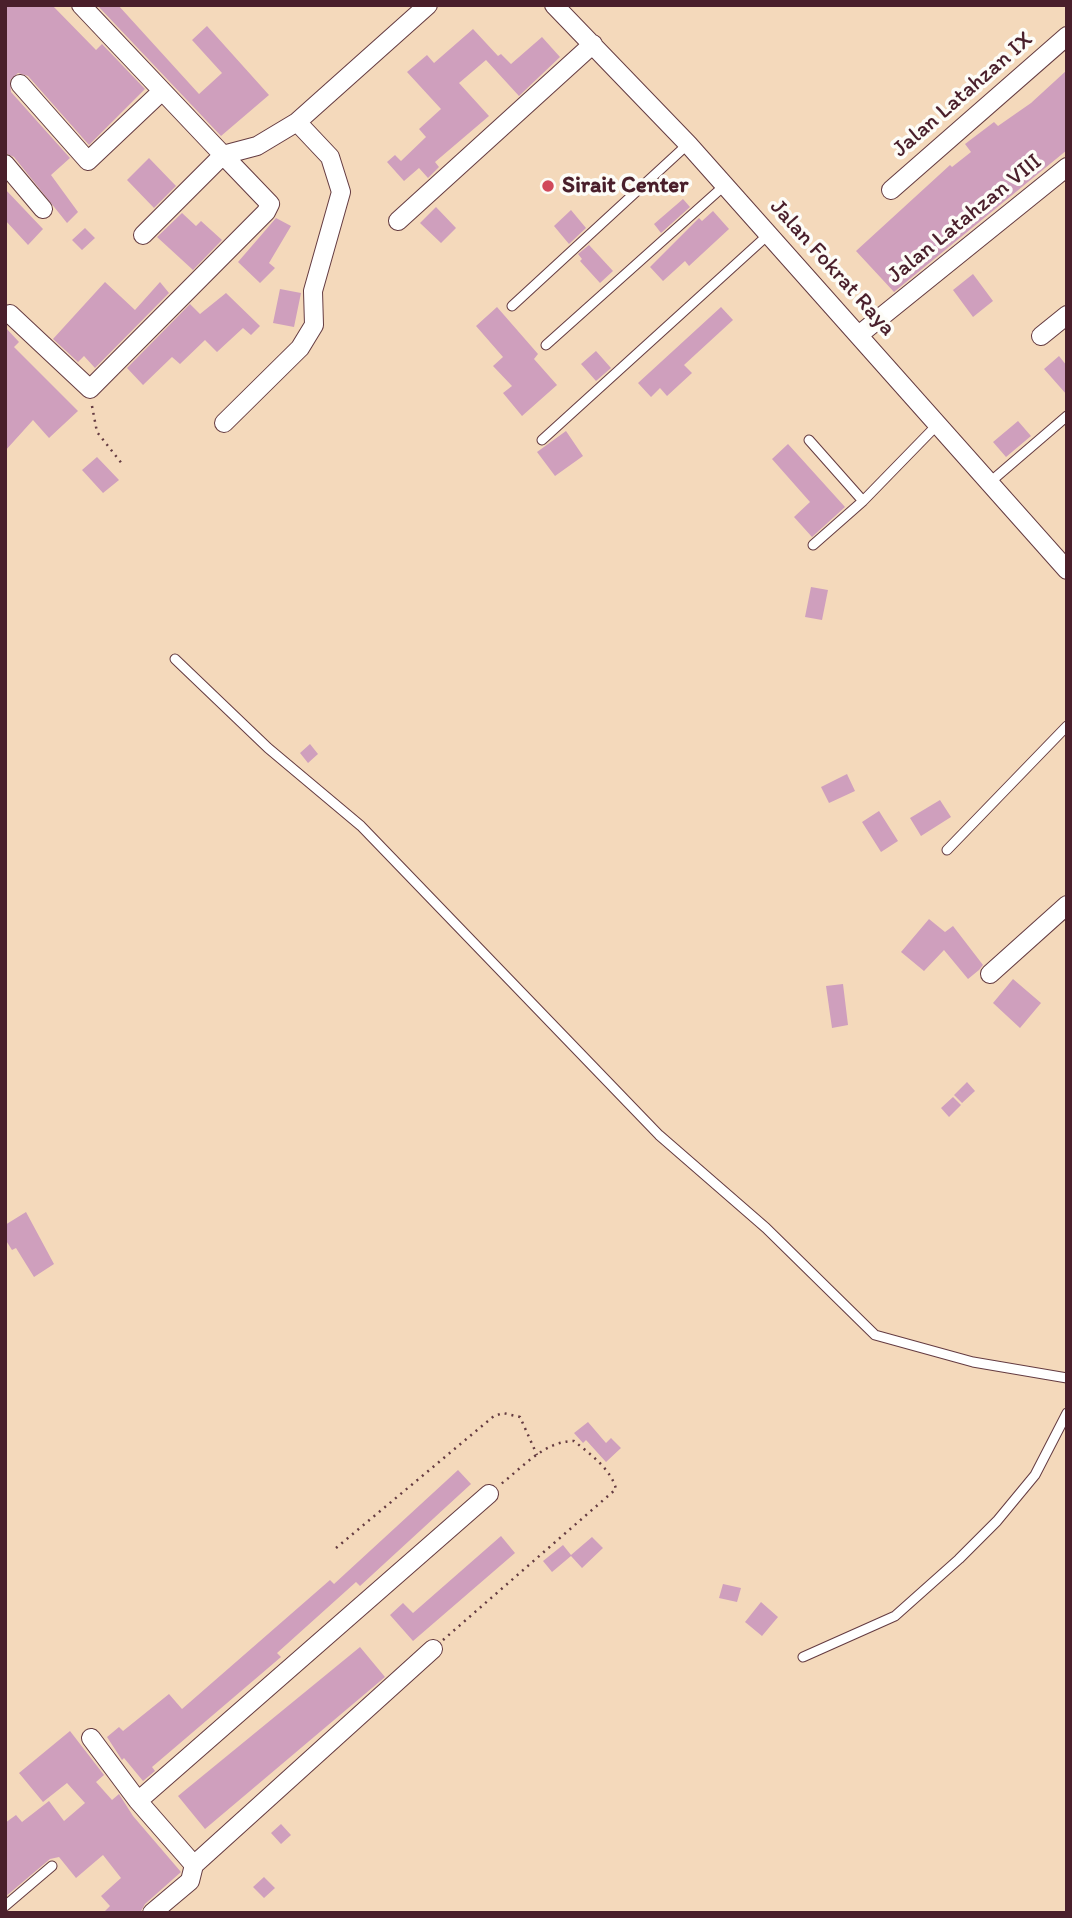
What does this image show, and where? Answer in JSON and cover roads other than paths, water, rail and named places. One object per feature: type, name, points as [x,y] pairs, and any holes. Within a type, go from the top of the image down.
[{"type":"street","points":[[10,314],[90,389],[144,338],[269,206],[268,200],[161,93],[80,5]]},
{"type":"street","points":[[143,235],[223,155],[257,146],[298,122],[428,5]]},
{"type":"street","name":"Jalan Fokrat Raya","points":[[554,5],[688,144],[860,334],[1067,570]]},
{"type":"street","name":"Jalan Latahzan IX","points":[[891,190],[1067,36]]},
{"type":"street","points":[[398,221],[593,44]]},
{"type":"street","points":[[19,84],[88,161],[161,93]]},
{"type":"street","points":[[224,423],[300,348],[314,325],[313,291],[341,192],[330,157],[298,122]]},
{"type":"street","points":[[5,164],[43,209]]},
{"type":"street","name":"Jalan Latahzan VIII","points":[[860,334],[1067,167]]},
{"type":"street","points":[[1041,337],[1067,314]]},
{"type":"street","points":[[990,974],[1067,905]]},
{"type":"street","points":[[138,1801],[489,1494]]},
{"type":"street","points":[[152,1913],[190,1881],[194,1865],[433,1648]]},
{"type":"street","points":[[91,1738],[138,1801],[194,1865]]},
{"type":"lane","points":[[512,306],[688,144]]},
{"type":"lane","points":[[546,345],[725,185]]},
{"type":"lane","points":[[542,440],[769,234]]},
{"type":"lane","points":[[989,483],[1067,416]]},
{"type":"lane","points":[[813,545],[863,501],[938,424]]},
{"type":"lane","points":[[808,440],[863,501]]},
{"type":"lane","points":[[175,659],[268,748],[360,826],[659,1135],[766,1228],[876,1335],[973,1362],[1067,1378]]},
{"type":"lane","points":[[947,850],[1067,726]]},
{"type":"lane","points":[[803,1657],[895,1616],[959,1559],[997,1521],[1035,1475],[1067,1413]]},
{"type":"lane","points":[[5,1906],[52,1866]]},
{"type":"place","name":"Sirait Center","points":[[548,186]]}]
